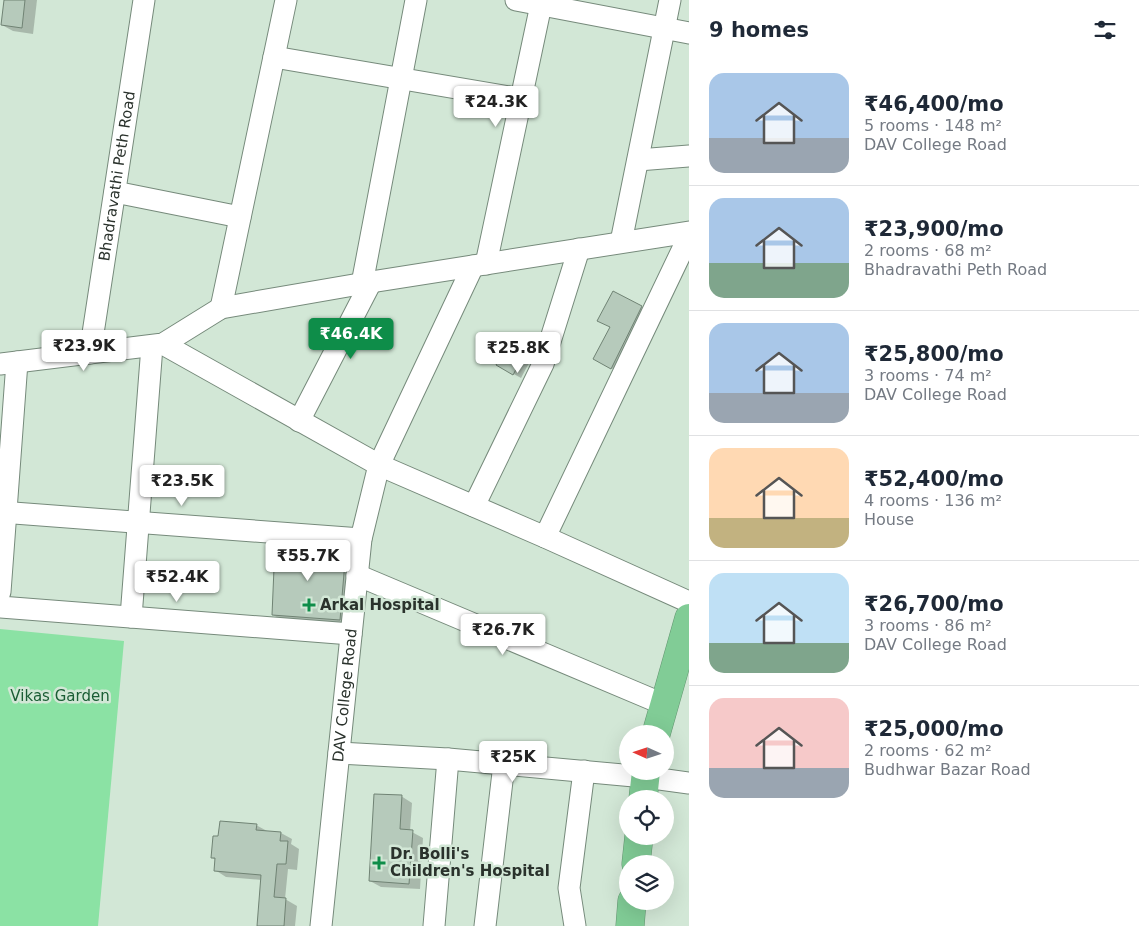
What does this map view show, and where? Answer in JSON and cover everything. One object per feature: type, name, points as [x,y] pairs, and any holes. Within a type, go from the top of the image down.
[{"type":"highway","points":[[658,725],[689,618]]},
{"type":"highway","points":[[630,926],[631,910]]},
{"type":"street","name":"Bhadravathi Peth Road","points":[[90,354],[144,0]]},
{"type":"street","points":[[221,308],[286,0]]},
{"type":"street","points":[[299,421],[366,283],[416,0]]},
{"type":"street","points":[[516,0],[541,2],[689,33]]},
{"type":"street","points":[[621,242],[670,0]]},
{"type":"street","name":"DAV College Road","points":[[321,926],[361,539],[379,465],[480,265],[521,99],[541,2]]},
{"type":"street","points":[[274,57],[521,99]]},
{"type":"street","points":[[638,160],[689,156]]},
{"type":"street","points":[[114,192],[240,217]]},
{"type":"street","points":[[0,592],[8,363],[157,345],[221,308],[689,232]]},
{"type":"street","points":[[545,537],[689,236]]},
{"type":"street","points":[[474,506],[543,364],[579,249]]},
{"type":"street","points":[[157,345],[379,465],[689,602]]},
{"type":"street","points":[[131,617],[138,522],[157,345]]},
{"type":"street","points":[[3,512],[361,539]]},
{"type":"street","points":[[357,575],[664,704]]},
{"type":"street","points":[[0,607],[351,634]]},
{"type":"street","points":[[339,753],[448,759],[584,771],[645,782],[689,782]]},
{"type":"street","points":[[434,926],[448,759]]},
{"type":"street","points":[[485,926],[504,764]]},
{"type":"street","points":[[575,926],[569,888],[584,771]]},
{"type":"green space","name":"Vikas Garden","points":[[0,629],[124,641],[98,926],[0,926]]},
{"type":"building","points":[[4,0],[25,0],[22,28],[1,25]]},
{"type":"building","points":[[613,291],[642,306],[611,369],[593,359],[610,327],[597,321]]},
{"type":"building","points":[[511,337],[528,347],[513,375],[496,365]]},
{"type":"building","points":[[275,545],[346,550],[340,620],[272,615]]},
{"type":"building","points":[[374,794],[402,795],[400,829],[413,830],[409,884],[369,881]]},
{"type":"building","points":[[220,821],[257,824],[256,830],[281,832],[280,841],[288,841],[286,864],[277,864],[274,897],[286,898],[284,926],[257,926],[261,875],[214,871],[215,858],[211,858],[213,836],[218,836]]},
{"type":"place","name":"Arkal Hospital","points":[[309,605]]},
{"type":"place","name":"Dr. Bolli's Children's Hospital","points":[[379,863]]}]
